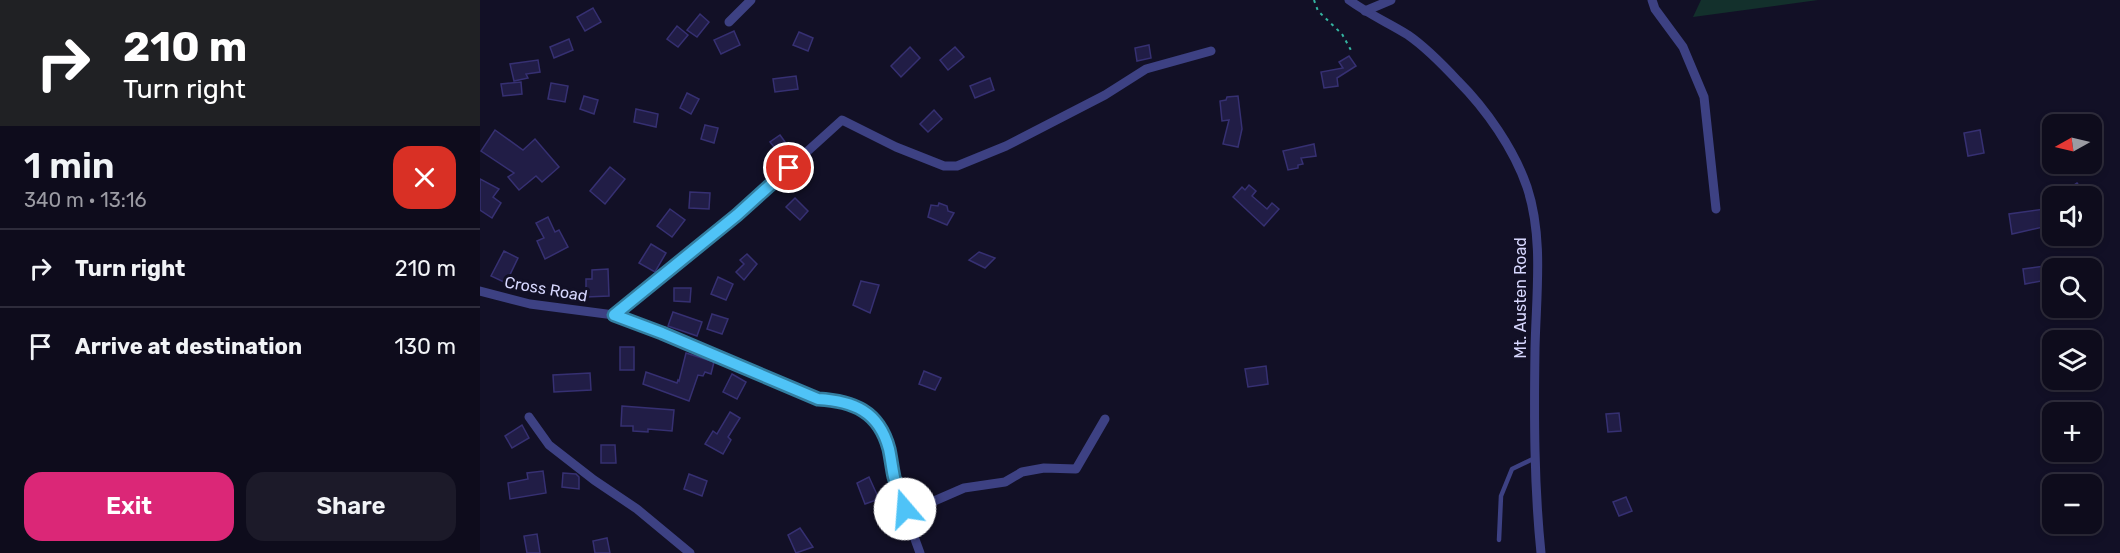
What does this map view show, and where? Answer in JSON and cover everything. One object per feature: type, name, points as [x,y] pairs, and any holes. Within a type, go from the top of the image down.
[{"type":"street","points":[[729,22],[751,0]]},
{"type":"street","name":"Mt. Austen Road","points":[[1349,0],[1365,12],[1409,36],[1458,80],[1516,158],[1528,189],[1537,234],[1535,458],[1541,553]]},
{"type":"street","points":[[1365,12],[1391,0]]},
{"type":"street","points":[[1652,0],[1683,48],[1704,97],[1716,210]]},
{"type":"street","points":[[614,315],[737,215],[842,120],[896,147],[944,166],[957,166],[1006,146],[1106,95],[1146,69],[1211,51]]},
{"type":"street","name":"Cross Road","points":[[480,291],[530,304],[614,315],[818,399],[840,400],[856,406],[876,420],[888,446],[895,478],[920,553]]},
{"type":"street","points":[[529,417],[549,445],[594,480],[637,509],[690,553]]},
{"type":"street","points":[[905,509],[925,505],[964,488],[1005,482],[1022,472],[1044,468],[1076,469],[1105,418]]},
{"type":"lane","points":[[1499,540],[1501,496],[1512,469],[1535,458]]},
{"type":"path","points":[[1314,0],[1318,11],[1342,34],[1352,52]]},
{"type":"green space","points":[[1701,0],[1818,0],[1693,17]]},
{"type":"building","points":[[593,8],[601,22],[585,31],[577,17]]},
{"type":"building","points":[[700,14],[709,22],[697,37],[687,30]]},
{"type":"building","points":[[677,26],[688,35],[678,47],[667,39]]},
{"type":"building","points":[[734,31],[740,45],[721,54],[714,40]]},
{"type":"building","points":[[799,32],[813,38],[808,51],[793,45]]},
{"type":"building","points":[[569,39],[573,50],[554,58],[550,47]]},
{"type":"building","points":[[1149,45],[1151,58],[1137,61],[1135,48]]},
{"type":"building","points":[[910,47],[920,58],[901,77],[891,66]]},
{"type":"building","points":[[955,47],[964,57],[948,70],[940,60]]},
{"type":"building","points":[[1349,56],[1356,66],[1337,78],[1338,86],[1324,88],[1321,72],[1343,68],[1339,62]]},
{"type":"building","points":[[538,60],[540,72],[526,74],[528,78],[514,81],[510,64]]},
{"type":"building","points":[[796,76],[798,89],[775,92],[773,79]]},
{"type":"building","points":[[990,78],[994,90],[975,98],[970,86]]},
{"type":"building","points":[[521,82],[522,94],[503,96],[501,84]]},
{"type":"building","points":[[551,83],[568,86],[565,102],[548,99]]},
{"type":"building","points":[[687,93],[699,99],[691,114],[680,108]]},
{"type":"building","points":[[584,96],[598,100],[594,114],[580,109]]},
{"type":"building","points":[[1238,96],[1242,129],[1238,147],[1223,144],[1229,120],[1222,121],[1220,101],[1226,100],[1227,97]]},
{"type":"building","points":[[636,109],[658,114],[656,127],[634,122]]},
{"type":"building","points":[[934,110],[942,119],[928,132],[920,124]]},
{"type":"building","points":[[705,125],[718,128],[714,143],[701,139]]},
{"type":"building","points":[[495,130],[523,150],[535,139],[559,167],[542,182],[536,176],[519,190],[508,177],[514,173],[481,151]]},
{"type":"building","points":[[1980,130],[1984,153],[1968,156],[1964,133]]},
{"type":"building","points":[[780,135],[791,150],[782,157],[770,142]]},
{"type":"building","points":[[1314,144],[1316,156],[1301,158],[1303,164],[1298,165],[1298,168],[1288,170],[1283,151]]},
{"type":"building","points":[[610,167],[625,179],[605,204],[590,191]]},
{"type":"building","points":[[480,179],[499,189],[493,197],[501,203],[492,218],[480,210]]},
{"type":"building","points":[[1249,185],[1256,191],[1252,196],[1267,209],[1272,203],[1279,209],[1264,226],[1233,197],[1242,187],[1245,190]]},
{"type":"building","points":[[690,192],[710,193],[709,209],[689,208]]},
{"type":"building","points":[[795,198],[808,211],[800,220],[786,207]]},
{"type":"building","points":[[939,203],[947,206],[948,211],[954,213],[947,225],[928,217],[931,205],[938,206]]},
{"type":"building","points":[[670,209],[685,220],[672,237],[657,226]]},
{"type":"building","points":[[2042,209],[2042,227],[2012,234],[2009,214]]},
{"type":"building","points":[[548,217],[555,232],[559,230],[568,247],[545,259],[537,241],[544,238],[536,223]]},
{"type":"building","points":[[651,244],[666,253],[655,272],[639,263]]},
{"type":"building","points":[[504,251],[518,258],[506,283],[491,276]]},
{"type":"building","points":[[979,252],[995,258],[985,268],[969,260]]},
{"type":"building","points":[[747,254],[757,264],[744,280],[736,272],[744,264],[740,260]]},
{"type":"building","points":[[2042,266],[2042,281],[2025,284],[2023,269]]},
{"type":"building","points":[[608,269],[609,296],[586,297],[586,279],[592,279],[592,270]]},
{"type":"building","points":[[718,277],[733,284],[726,300],[711,294]]},
{"type":"building","points":[[861,281],[879,285],[870,313],[853,305]]},
{"type":"building","points":[[674,288],[691,288],[690,302],[674,301]]},
{"type":"building","points":[[673,312],[702,322],[697,336],[668,326]]},
{"type":"building","points":[[712,314],[728,319],[722,334],[707,329]]},
{"type":"building","points":[[620,347],[634,347],[634,370],[620,370]]},
{"type":"building","points":[[686,353],[714,362],[711,374],[705,372],[703,376],[698,375],[689,401],[643,384],[646,372],[677,383]]},
{"type":"building","points":[[1266,366],[1268,384],[1248,387],[1245,369]]},
{"type":"building","points":[[924,371],[941,378],[935,390],[919,384]]},
{"type":"building","points":[[590,373],[591,390],[554,392],[553,375]]},
{"type":"building","points":[[732,374],[746,382],[737,399],[723,392]]},
{"type":"building","points":[[622,406],[674,410],[672,431],[648,429],[648,432],[633,431],[633,426],[621,426]]},
{"type":"building","points":[[730,412],[740,418],[728,437],[731,440],[723,454],[705,444],[713,431],[717,434]]},
{"type":"building","points":[[1619,413],[1621,431],[1608,432],[1606,414]]},
{"type":"building","points":[[522,425],[529,438],[512,448],[505,436]]},
{"type":"building","points":[[601,445],[615,445],[616,463],[601,463]]},
{"type":"building","points":[[543,471],[546,493],[510,499],[508,483],[528,479],[527,473]]},
{"type":"building","points":[[563,473],[576,474],[579,477],[579,489],[562,487]]},
{"type":"building","points":[[689,474],[707,481],[702,496],[684,489]]},
{"type":"building","points":[[869,477],[879,499],[865,504],[857,483]]},
{"type":"building","points":[[1626,497],[1632,511],[1619,516],[1613,502]]},
{"type":"building","points":[[800,528],[813,547],[796,553],[788,535]]},
{"type":"building","points":[[537,534],[540,553],[527,553],[524,536]]},
{"type":"building","points":[[607,538],[610,553],[595,553],[593,541]]},
{"type":"route","points":[[789,168],[737,215],[614,315],[738,364],[818,399],[840,400],[856,406],[876,420],[888,446],[905,509]]}]
